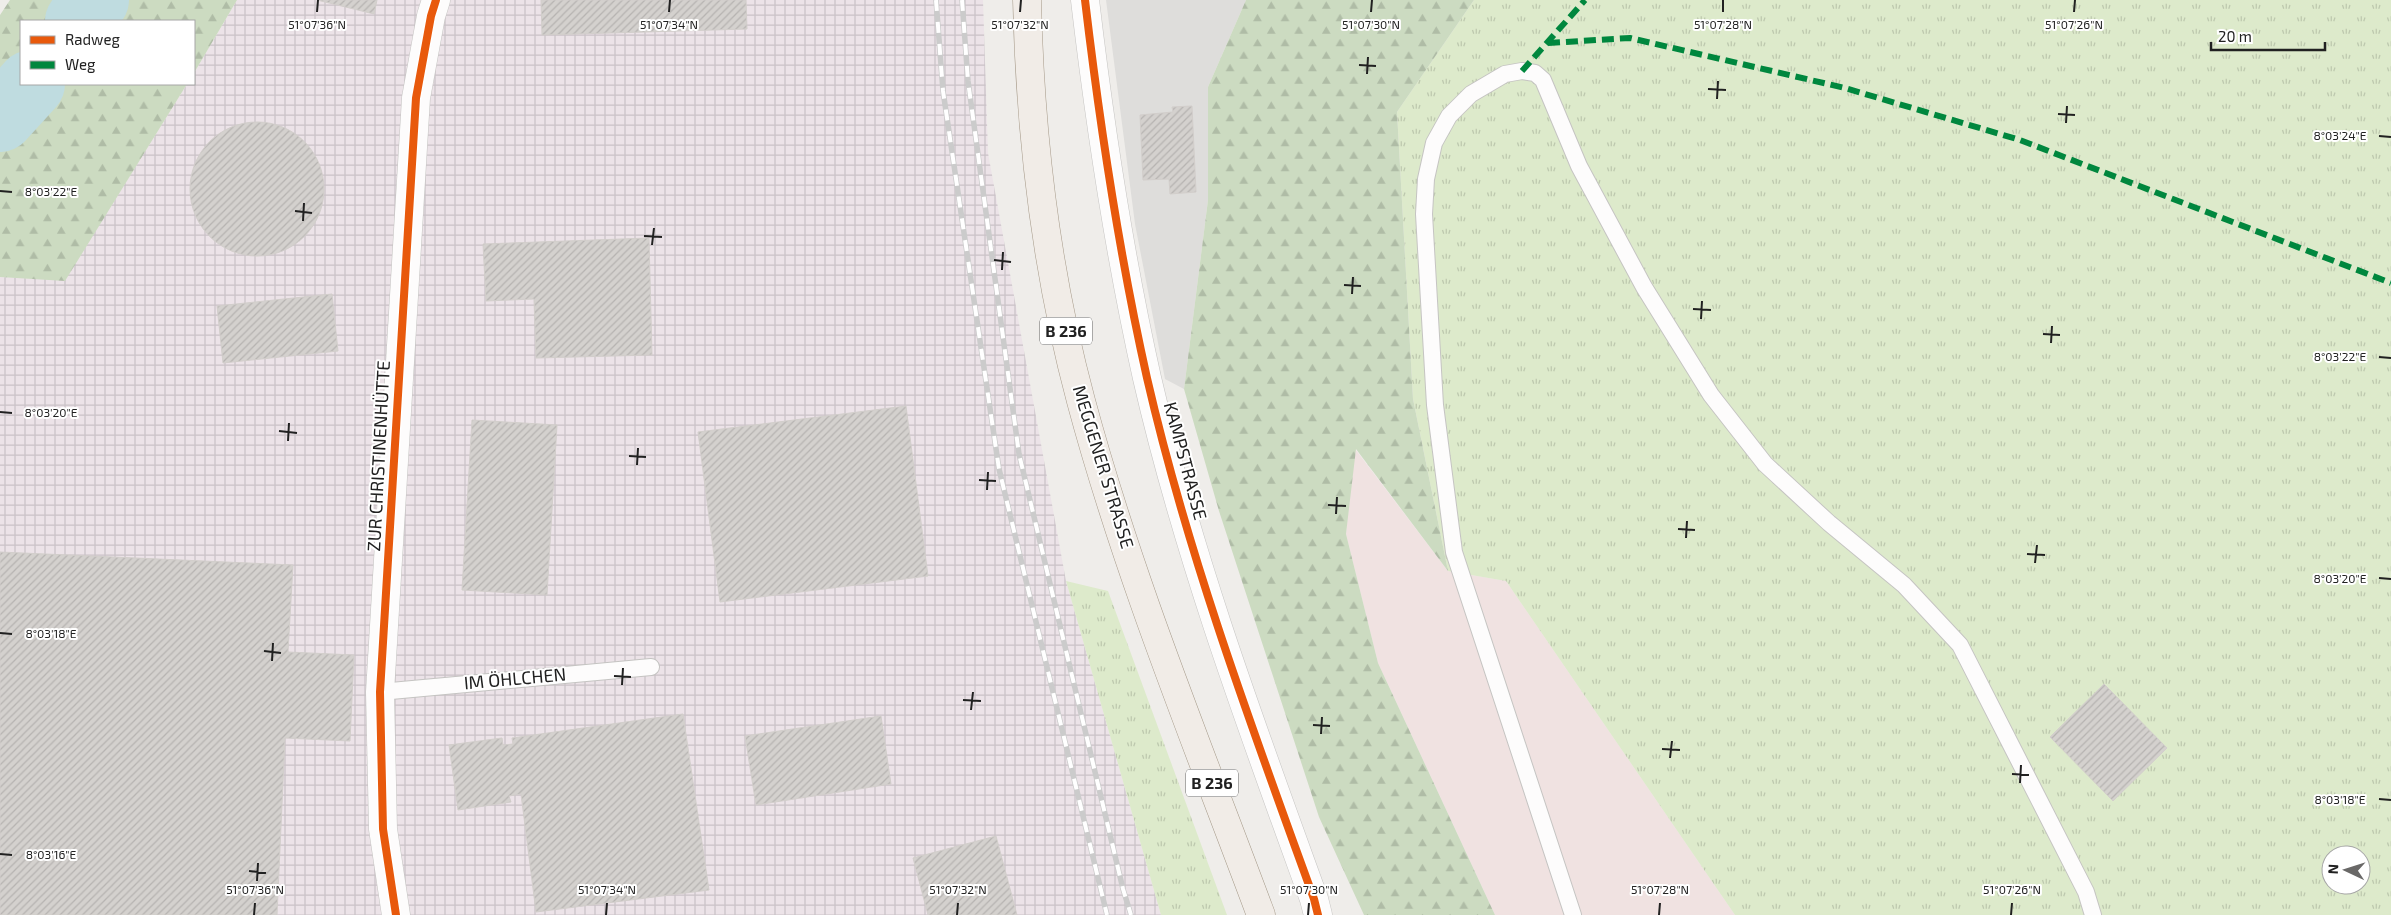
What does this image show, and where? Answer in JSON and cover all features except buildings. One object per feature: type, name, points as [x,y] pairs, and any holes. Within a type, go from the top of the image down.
[{"type":"main road","name":"MEGGENER STRASSE","points":[[1027,0],[1033,118],[1047,237],[1081,401],[1114,511],[1162,650],[1261,915]]},
{"type":"street","name":"ZUR CHRISTINENHÜTTE","points":[[396,915],[384,829],[380,692],[416,98],[431,16],[436,0]]},
{"type":"street","name":"KAMPSTRASSE","points":[[1085,0],[1118,238],[1148,380],[1184,518],[1244,708],[1318,915]]},
{"type":"lane","points":[[1572,915],[1454,552],[1434,395],[1424,214],[1426,179],[1434,143],[1450,116],[1471,94],[1505,74],[1522,71],[1535,72],[1543,80],[1584,175],[1644,287],[1711,395],[1765,464],[1829,523],[1904,585],[1960,645],[2086,892],[2093,915]]},
{"type":"lane","name":"IM ÖHLCHEN","points":[[380,692],[651,667]]},
{"type":"shaded area","points":[[237,0],[983,0],[988,153],[1066,581],[1161,915],[0,915],[0,277],[65,280],[186,85],[195,85],[195,71]]},
{"type":"shaded area","points":[[1106,0],[1246,0],[1208,87],[1208,200],[1184,389],[1165,379],[1135,224]]},
{"type":"shaded area","points":[[1355,449],[1448,571],[1506,581],[1735,915],[1495,915],[1378,663],[1346,534]]},
{"type":"green space","points":[[10,0],[237,0],[195,71],[195,20],[20,20],[20,85],[186,85],[65,281],[0,277],[0,15]]},
{"type":"green space","points":[[1246,0],[1474,0],[1397,112],[1413,399],[1448,571],[1356,449],[1346,534],[1378,663],[1495,915],[1364,915],[1319,817],[1219,511],[1184,389],[1208,200],[1208,87]]},
{"type":"green space","points":[[1474,0],[2391,0],[2391,915],[1735,915],[1506,581],[1448,571],[1413,399],[1397,112]]},
{"type":"green space","points":[[1066,581],[1108,591],[1227,915],[1161,915]]},
{"type":"waterway","points":[[80,20],[95,0]]},
{"type":"waterway","points":[[0,118],[30,85]]},
{"type":"railway","points":[[936,0],[943,91],[999,469],[1107,915]]},
{"type":"railway","points":[[962,0],[968,81],[1019,454],[1123,889],[1131,915]]},
{"type":"marked path","points":[[1522,71],[1585,0]]},
{"type":"marked path","points":[[1548,43],[1630,38],[1845,88],[2020,140],[2391,283]]},
{"type":"cycle path","points":[[396,915],[383,829],[380,692],[416,98],[431,16],[436,0]]},
{"type":"cycle path","points":[[1085,0],[1097,95],[1119,237],[1137,331],[1163,444],[1223,641],[1318,915]]}]
